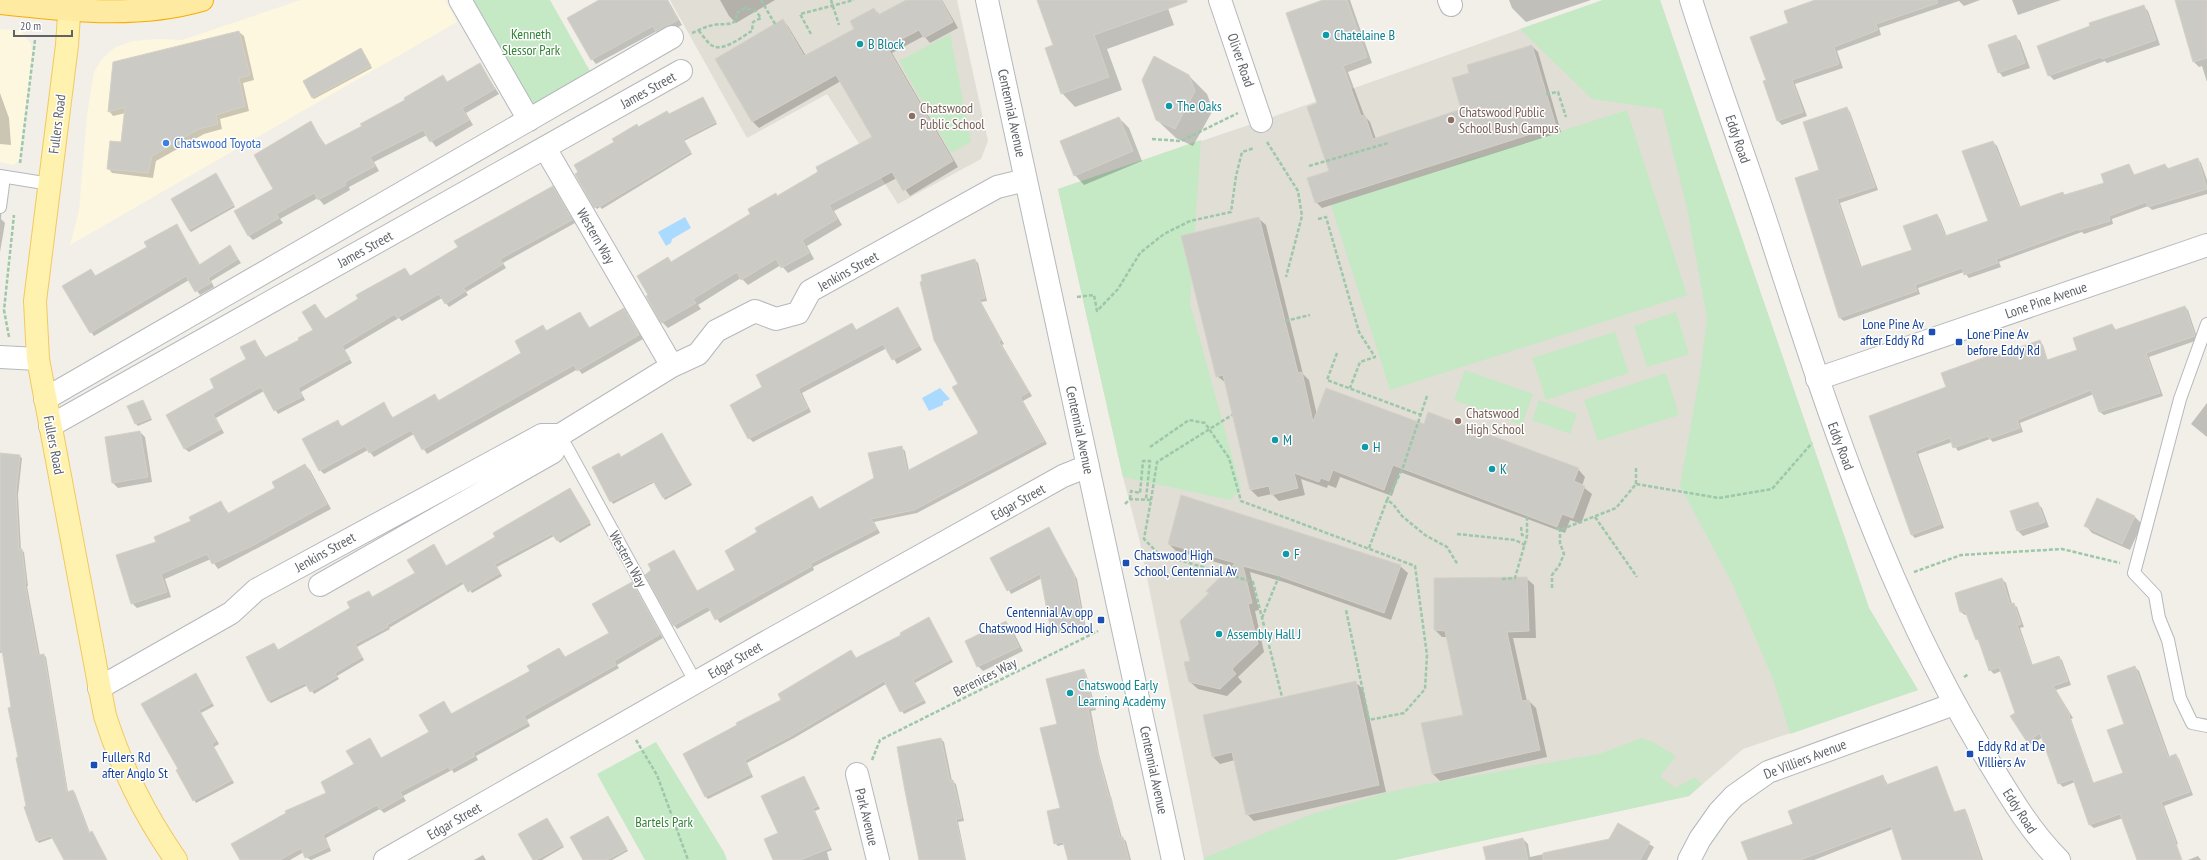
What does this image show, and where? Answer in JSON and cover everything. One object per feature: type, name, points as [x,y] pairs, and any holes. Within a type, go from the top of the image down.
[{"type":"highway","points":[[0,4],[69,5],[108,12],[162,8],[202,0]]},
{"type":"main road","name":"Fullers Road","points":[[69,5],[67,45],[35,301],[38,359],[105,716],[123,769],[154,829],[176,860]]},
{"type":"street","points":[[460,0],[529,120]]},
{"type":"street","name":"Centennial Avenue","points":[[987,0],[1173,860]]},
{"type":"street","name":"Oliver Road","points":[[1220,0],[1261,121]]},
{"type":"street","name":"Eddy Road","points":[[1691,0],[1835,432],[1894,580],[1954,704],[2024,819],[2041,841],[2059,860]]},
{"type":"street","name":"James Street","points":[[45,399],[672,37]]},
{"type":"street","name":"James Street","points":[[50,426],[681,71]]},
{"type":"street","name":"Western Way","points":[[545,148],[672,366]]},
{"type":"street","name":"Jenkins Street","points":[[99,688],[231,613],[256,590],[542,435],[560,435],[672,366],[698,354],[716,331],[755,311],[776,318],[798,313],[810,292],[997,187],[1026,180]]},
{"type":"street","name":"Lone Pine Avenue","points":[[1818,379],[2207,245]]},
{"type":"street","points":[[5,348],[38,359]]},
{"type":"street","name":"Jenkins Street","points":[[320,585],[553,452],[560,435]]},
{"type":"street","name":"Edgar Street","points":[[385,860],[626,722],[1063,476],[1088,466]]},
{"type":"street","name":"De Villiers Avenue","points":[[1689,860],[1700,839],[1719,812],[1734,796],[1768,772],[1954,704]]},
{"type":"street","name":"Park Avenue","points":[[857,774],[878,860]]},
{"type":"lane","points":[[0,207],[2,177],[50,184]]},
{"type":"lane","points":[[2207,324],[2180,399],[2134,573],[2154,595],[2164,635],[2168,640],[2183,704],[2192,723],[2207,726]]},
{"type":"lane","name":"Western Way","points":[[560,435],[696,683]]},
{"type":"path","points":[[761,0],[775,24]]},
{"type":"path","points":[[831,0],[839,26]]},
{"type":"path","points":[[811,34],[800,14],[854,0]]},
{"type":"path","points":[[672,37],[684,36],[698,30],[714,24],[730,24],[736,20],[737,13],[745,8],[756,11],[761,18],[753,22],[752,31],[725,47],[719,48],[711,45],[698,30]]},
{"type":"path","points":[[19,167],[35,40]]},
{"type":"path","points":[[1546,94],[1558,92],[1566,117]]},
{"type":"path","points":[[1152,140],[1181,141],[1242,111]]},
{"type":"path","points":[[1267,142],[1298,191],[1302,216],[1286,277]]},
{"type":"path","points":[[1309,166],[1388,143]]},
{"type":"path","points":[[1077,298],[1094,295],[1097,311],[1118,289],[1140,253],[1164,234],[1190,221],[1232,212],[1236,176],[1242,152],[1254,148]]},
{"type":"path","points":[[5,348],[4,310],[15,207]]},
{"type":"path","points":[[1318,219],[1326,217],[1359,332],[1375,358],[1360,362],[1350,388]]},
{"type":"path","points":[[1285,321],[1310,315]]},
{"type":"path","points":[[1337,353],[1327,380],[1421,415]]},
{"type":"path","points":[[1369,548],[1387,500],[1402,470],[1428,396]]},
{"type":"path","points":[[1232,415],[1156,462],[1144,539],[1159,554],[1253,582],[1282,697]]},
{"type":"path","points":[[1150,447],[1189,420],[1205,423],[1229,458],[1241,501],[1415,566],[1427,655],[1425,689],[1404,713],[1369,720],[1346,610]]},
{"type":"path","points":[[1636,484],[1719,498],[1772,489],[1812,443]]},
{"type":"path","points":[[1125,504],[1130,499],[1131,491],[1140,493],[1143,461],[1150,461],[1146,499]]},
{"type":"path","points":[[1560,530],[1616,508],[1636,484],[1636,468]]},
{"type":"path","points":[[1130,499],[1151,500]]},
{"type":"path","points":[[1387,500],[1393,504],[1402,516],[1425,535],[1448,547],[1458,565]]},
{"type":"path","points":[[1502,579],[1515,578],[1527,536],[1527,515]]},
{"type":"path","points":[[1595,517],[1637,577]]},
{"type":"path","points":[[1521,527],[1522,535],[1527,536]]},
{"type":"path","points":[[1552,588],[1552,574],[1559,566],[1564,554],[1560,543],[1560,530],[1557,527]]},
{"type":"path","points":[[1457,534],[1515,540],[1525,545]]},
{"type":"path","points":[[1894,580],[1960,555],[2062,549],[2119,562],[2134,573]]},
{"type":"path","points":[[1262,618],[1279,576]]},
{"type":"path","name":"Berenices Way","points":[[880,740],[1098,631]]},
{"type":"path","points":[[626,722],[657,775],[688,860]]},
{"type":"shaded area","name":"Chatswood Toyota","points":[[301,0],[445,0],[457,22],[70,245],[79,211],[87,115],[94,72],[102,59],[114,48],[133,41],[157,39],[182,40]]},
{"type":"shaded area","name":"Chatswood Public School","points":[[670,0],[957,0],[988,141],[981,159],[898,204],[827,94],[747,138]]},
{"type":"shaded area","name":"Chatswood High School","points":[[1603,0],[1660,0],[1869,608],[1918,690],[1743,749],[1689,796],[1394,860],[1204,860],[1139,538],[1123,477],[1058,189],[1261,121]]},
{"type":"shaded area","points":[[0,29],[21,31],[31,44],[32,53],[19,160],[14,165],[0,162]]},
{"type":"green space","name":"Kenneth Slessor Park","points":[[466,0],[550,0],[591,73],[527,109]]},
{"type":"green space","points":[[1603,0],[1660,0],[1869,608],[1918,690],[1790,734],[1773,679],[1731,581],[1680,486],[1700,373],[1707,319],[1687,208],[1662,109],[1592,99],[1520,29]]},
{"type":"green space","points":[[950,34],[971,142],[951,153],[899,61]]},
{"type":"green space","points":[[1627,110],[1687,295],[1390,390],[1331,205],[1453,166],[1466,160],[1487,155]]},
{"type":"green space","points":[[1201,140],[1190,304],[1241,489],[1230,500],[1123,477],[1058,189]]},
{"type":"green space","points":[[1676,312],[1689,354],[1647,367],[1634,326]]},
{"type":"green space","points":[[1615,332],[1629,373],[1546,400],[1532,358]]},
{"type":"green space","points":[[1465,370],[1533,394],[1522,425],[1454,400]]},
{"type":"green space","points":[[1666,373],[1679,415],[1598,441],[1584,400]]},
{"type":"green space","points":[[1539,400],[1577,414],[1570,434],[1532,420]]},
{"type":"green space","points":[[1642,738],[1653,742],[1676,756],[1660,776],[1675,788],[1695,777],[1702,784],[1689,796],[1394,860],[1204,860],[1204,858],[1312,814],[1389,792],[1599,754]]},
{"type":"green space","name":"Bartels Park","points":[[656,742],[724,852],[727,860],[645,860],[597,774]]},
{"type":"water","points":[[685,217],[691,228],[672,239],[671,243],[666,246],[658,232]]},
{"type":"water","points":[[940,388],[950,399],[943,402],[943,405],[929,411],[922,398]]},
{"type":"building","points":[[599,0],[667,0],[678,20],[656,32],[653,26],[591,60],[567,18]]},
{"type":"building","points":[[906,0],[941,0],[953,22],[924,38],[919,30],[887,47],[953,161],[903,191],[892,172],[829,205],[837,219],[802,240],[809,253],[781,268],[776,259],[741,280],[737,272],[693,299],[696,303],[661,323],[637,276],[668,257],[671,262],[750,214],[748,209],[776,193],[777,196],[818,172],[816,167],[872,137],[836,75],[752,122],[715,59],[783,19],[804,56],[854,29],[850,21],[874,8],[878,15]]},
{"type":"building","points":[[1037,0],[1187,0],[1187,2],[1094,35],[1109,77],[1061,94],[1045,48],[1053,45]]},
{"type":"building","name":"Chatswood Public School Bush Campus","points":[[1323,0],[1347,0],[1367,57],[1343,66],[1361,116],[1365,115],[1373,139],[1461,109],[1452,78],[1469,73],[1467,65],[1532,45],[1556,126],[1315,203],[1307,178],[1329,171],[1307,107],[1317,103],[1286,13]]},
{"type":"building","points":[[1815,0],[1937,0],[1938,3],[1876,24],[1878,30],[1834,47],[1839,64],[1792,80],[1803,112],[1777,121],[1763,81],[1766,80],[1750,37],[1788,23],[1784,11]]},
{"type":"building","points":[[2175,0],[2207,0],[2207,58],[2193,62]]},
{"type":"building","points":[[2144,5],[2156,40],[2102,59],[2101,57],[2048,76],[2037,46],[2090,26],[2089,23]]},
{"type":"building","points":[[239,31],[250,75],[239,78],[245,106],[216,115],[218,124],[199,129],[152,156],[148,173],[107,169],[110,141],[121,142],[125,107],[108,112],[113,62]]},
{"type":"building","points":[[2016,35],[2025,63],[1998,73],[1988,45]]},
{"type":"building","points":[[361,48],[371,66],[312,98],[303,81]]},
{"type":"building","name":"The Oaks","points":[[1154,56],[1189,75],[1195,91],[1175,129],[1156,120],[1142,80]]},
{"type":"building","points":[[480,63],[495,89],[462,108],[469,120],[430,142],[423,130],[370,157],[375,166],[345,182],[346,185],[318,200],[314,193],[276,214],[279,218],[248,236],[234,211],[273,189],[254,155],[311,121],[324,146],[362,126],[360,124],[405,100],[404,98],[443,75],[447,82]]},
{"type":"building","points":[[703,97],[716,122],[683,139],[691,152],[599,207],[598,205],[594,208],[575,174],[578,172],[574,165],[614,142],[612,139],[637,124],[638,127],[667,111],[669,114]]},
{"type":"building","points":[[1847,107],[1875,187],[1837,199],[1860,267],[1912,250],[1903,226],[1937,214],[1945,236],[1988,221],[1962,151],[1993,141],[2019,207],[2063,192],[2064,195],[2104,183],[2101,174],[2129,164],[2134,175],[2165,164],[2167,169],[2198,158],[2207,189],[2148,207],[2146,202],[2109,216],[2110,221],[2079,229],[1996,259],[1998,263],[1964,275],[1962,268],[1915,285],[1917,291],[1839,318],[1795,178],[1819,170],[1803,122]]},
{"type":"building","points":[[1119,117],[1133,151],[1074,176],[1060,141]]},
{"type":"building","points":[[216,173],[234,205],[189,230],[171,199]]},
{"type":"building","points":[[553,186],[572,220],[500,259],[503,264],[463,288],[466,291],[445,304],[439,294],[397,318],[395,314],[342,346],[350,359],[298,388],[302,397],[274,411],[261,387],[213,414],[221,429],[184,449],[166,415],[214,388],[210,379],[246,359],[240,347],[255,340],[264,358],[299,340],[298,338],[313,330],[302,312],[315,304],[325,319],[358,299],[356,295],[405,268],[410,276],[458,247],[454,241]]},
{"type":"building","points":[[1259,217],[1298,373],[1302,372],[1313,422],[1326,388],[1424,424],[1428,412],[1579,468],[1574,481],[1585,486],[1573,518],[1562,514],[1557,527],[1393,465],[1384,490],[1333,470],[1329,481],[1321,478],[1319,482],[1294,473],[1298,488],[1271,495],[1269,486],[1250,490],[1223,375],[1216,377],[1181,236]]},
{"type":"building","points":[[177,224],[199,265],[230,245],[238,259],[208,278],[211,283],[195,292],[186,276],[90,333],[62,286],[91,269],[95,276],[147,247],[144,242]]},
{"type":"building","points":[[975,259],[985,298],[979,299],[1001,340],[999,342],[1029,392],[1020,397],[1044,441],[914,510],[871,519],[877,529],[810,564],[812,566],[715,620],[708,606],[673,626],[645,575],[651,570],[648,564],[674,550],[697,591],[735,570],[725,551],[757,532],[755,528],[812,496],[819,509],[874,478],[868,453],[902,446],[907,471],[977,434],[978,432],[952,387],[958,384],[934,340],[920,282],[922,281],[921,275]]},
{"type":"building","points":[[2185,306],[2195,336],[2146,353],[2160,393],[2099,412],[2091,390],[2017,420],[2020,428],[1989,439],[1988,436],[1953,448],[1950,438],[1915,451],[1941,524],[1911,535],[1869,416],[1946,387],[1941,373],[1991,355],[1991,357],[2040,340],[2047,360],[2077,350],[2073,338],[2112,324],[2115,330]]},
{"type":"building","points":[[898,307],[919,346],[892,360],[883,344],[798,389],[808,408],[748,439],[730,405],[762,387],[756,375],[852,323],[856,330]]},
{"type":"building","points":[[624,308],[639,335],[577,371],[574,365],[422,450],[411,430],[369,453],[365,446],[319,471],[302,439],[338,420],[341,427],[384,402],[392,418],[435,394],[438,401],[521,353],[515,341],[543,325],[546,331],[580,312],[589,328]]},
{"type":"building","points":[[143,400],[151,418],[135,424],[127,406]]},
{"type":"building","points":[[140,431],[148,477],[112,483],[105,437]]},
{"type":"building","points":[[662,433],[690,483],[663,498],[653,481],[610,502],[592,467],[619,453],[621,457]]},
{"type":"building","points":[[0,453],[20,455],[16,492],[19,549],[22,549],[25,584],[38,655],[44,654],[67,792],[73,790],[89,833],[92,831],[107,860],[64,860],[51,836],[36,841],[24,807],[26,806],[8,708],[11,707],[2,650],[0,651]]},
{"type":"building","points":[[305,464],[327,504],[252,546],[212,564],[207,554],[161,574],[167,592],[131,604],[116,555],[156,542],[154,537],[191,521],[189,517],[221,501],[227,514],[275,488],[272,482]]},
{"type":"building","points":[[570,488],[590,522],[557,541],[552,534],[495,564],[500,573],[468,592],[462,581],[387,625],[388,627],[355,644],[362,657],[335,673],[337,677],[310,692],[305,683],[268,701],[246,657],[274,643],[278,650],[350,608],[347,602],[369,591],[372,597],[415,573],[407,560],[434,544],[446,566],[495,537],[493,533]]},
{"type":"building","name":"F","points":[[1181,495],[1401,565],[1384,613],[1279,576],[1243,566],[1252,603],[1248,604],[1258,644],[1232,669],[1236,674],[1220,689],[1189,682],[1184,662],[1190,661],[1180,621],[1209,593],[1206,591],[1235,563],[1168,544]]},
{"type":"building","points":[[2097,498],[2135,516],[2122,544],[2084,526]]},
{"type":"building","points":[[2038,502],[2045,522],[2017,531],[2010,511]]},
{"type":"building","points":[[1049,527],[1074,574],[1084,625],[1051,631],[1040,574],[1007,591],[990,558]]},
{"type":"building","points":[[1527,577],[1529,631],[1507,632],[1522,701],[1529,700],[1540,750],[1432,774],[1421,723],[1463,715],[1445,631],[1434,630],[1434,578]]},
{"type":"building","points":[[2002,578],[2010,604],[2014,603],[2021,624],[2017,625],[2032,665],[2059,656],[2068,681],[2053,686],[2070,715],[2069,716],[2093,783],[2123,773],[2107,730],[2124,724],[2107,676],[2135,666],[2168,757],[2176,754],[2190,792],[2161,802],[2182,860],[2137,860],[2120,814],[2089,825],[2073,779],[2058,784],[2040,733],[2027,742],[2010,716],[2015,713],[1999,667],[1989,671],[1978,639],[1976,640],[1965,611],[1960,612],[1955,593]]},
{"type":"building","points":[[632,582],[660,633],[659,635],[614,661],[616,665],[524,716],[528,723],[473,753],[475,756],[450,770],[448,767],[400,792],[403,797],[380,810],[377,805],[323,835],[329,847],[305,858],[301,848],[280,860],[240,860],[231,844],[286,813],[285,811],[326,793],[321,782],[354,764],[346,751],[370,738],[381,758],[429,732],[419,715],[444,701],[451,714],[530,671],[527,666],[559,648],[565,657],[609,633],[592,604]]},
{"type":"building","points":[[929,617],[951,659],[913,680],[924,700],[900,712],[884,681],[791,736],[745,760],[751,774],[705,797],[683,754],[737,725],[736,723],[781,700],[778,694],[851,650],[856,658],[901,635],[900,633]]},
{"type":"building","points":[[1006,621],[1019,647],[977,667],[965,641]]},
{"type":"building","points":[[1084,669],[1094,708],[1088,709],[1097,750],[1109,797],[1111,797],[1120,838],[1123,837],[1129,860],[1068,860],[1063,842],[1054,844],[1047,811],[1060,808],[1040,728],[1057,724],[1046,679]]},
{"type":"building","points":[[196,673],[212,703],[199,710],[216,741],[212,744],[232,780],[193,801],[176,770],[178,769],[141,704]]},
{"type":"building","points":[[1356,681],[1379,785],[1246,815],[1232,752],[1212,757],[1203,715]]},
{"type":"building","points":[[941,738],[950,781],[953,780],[962,818],[956,819],[965,860],[919,860],[905,791],[897,747]]},
{"type":"building","points":[[1937,766],[1954,812],[1965,809],[1981,860],[1902,860],[1891,826],[1800,860],[1748,860],[1741,842],[1793,824],[1788,811],[1883,775],[1886,785]]},
{"type":"building","points":[[804,776],[818,806],[813,808],[830,848],[800,860],[773,860],[764,839],[778,833],[761,796]]},
{"type":"building","points":[[608,816],[627,849],[607,860],[583,860],[570,837]]},
{"type":"building","points":[[547,818],[563,845],[536,860],[533,860],[518,834]]},
{"type":"building","points":[[1618,823],[1650,842],[1640,860],[1543,860],[1543,853],[1609,839]]},
{"type":"building","points":[[1523,838],[1528,860],[1486,860],[1483,847]]},
{"type":"place","name":"Chatelaine B","points":[[1326,35]]},
{"type":"place","name":"B Block","points":[[860,44]]},
{"type":"place","name":"The Oaks","points":[[1169,106]]},
{"type":"place","name":"Chatswood Public School","points":[[912,116]]},
{"type":"place","name":"Chatswood Public School Bush Campus","points":[[1451,120]]},
{"type":"place","name":"Chatswood Toyota","points":[[166,143]]},
{"type":"place","name":"Lone Pine Av after Eddy Rd","points":[[1932,332]]},
{"type":"place","name":"Lone Pine Av before Eddy Rd","points":[[1959,342]]},
{"type":"place","name":"Chatswood High School","points":[[1458,421]]},
{"type":"place","name":"M","points":[[1275,440]]},
{"type":"place","name":"H","points":[[1365,447]]},
{"type":"place","name":"K","points":[[1492,469]]},
{"type":"place","name":"F","points":[[1286,554]]},
{"type":"place","name":"Chatswood High School, Centennial Av","points":[[1126,563]]},
{"type":"place","name":"Centennial Av opp Chatswood High School","points":[[1101,620]]},
{"type":"place","name":"Assembly Hall J","points":[[1219,634]]},
{"type":"place","name":"Chatswood Early Learning Academy","points":[[1070,693]]},
{"type":"place","name":"Eddy Rd at De Villiers Av","points":[[1970,754]]},
{"type":"place","name":"Fullers Rd after Anglo St","points":[[94,765]]}]
